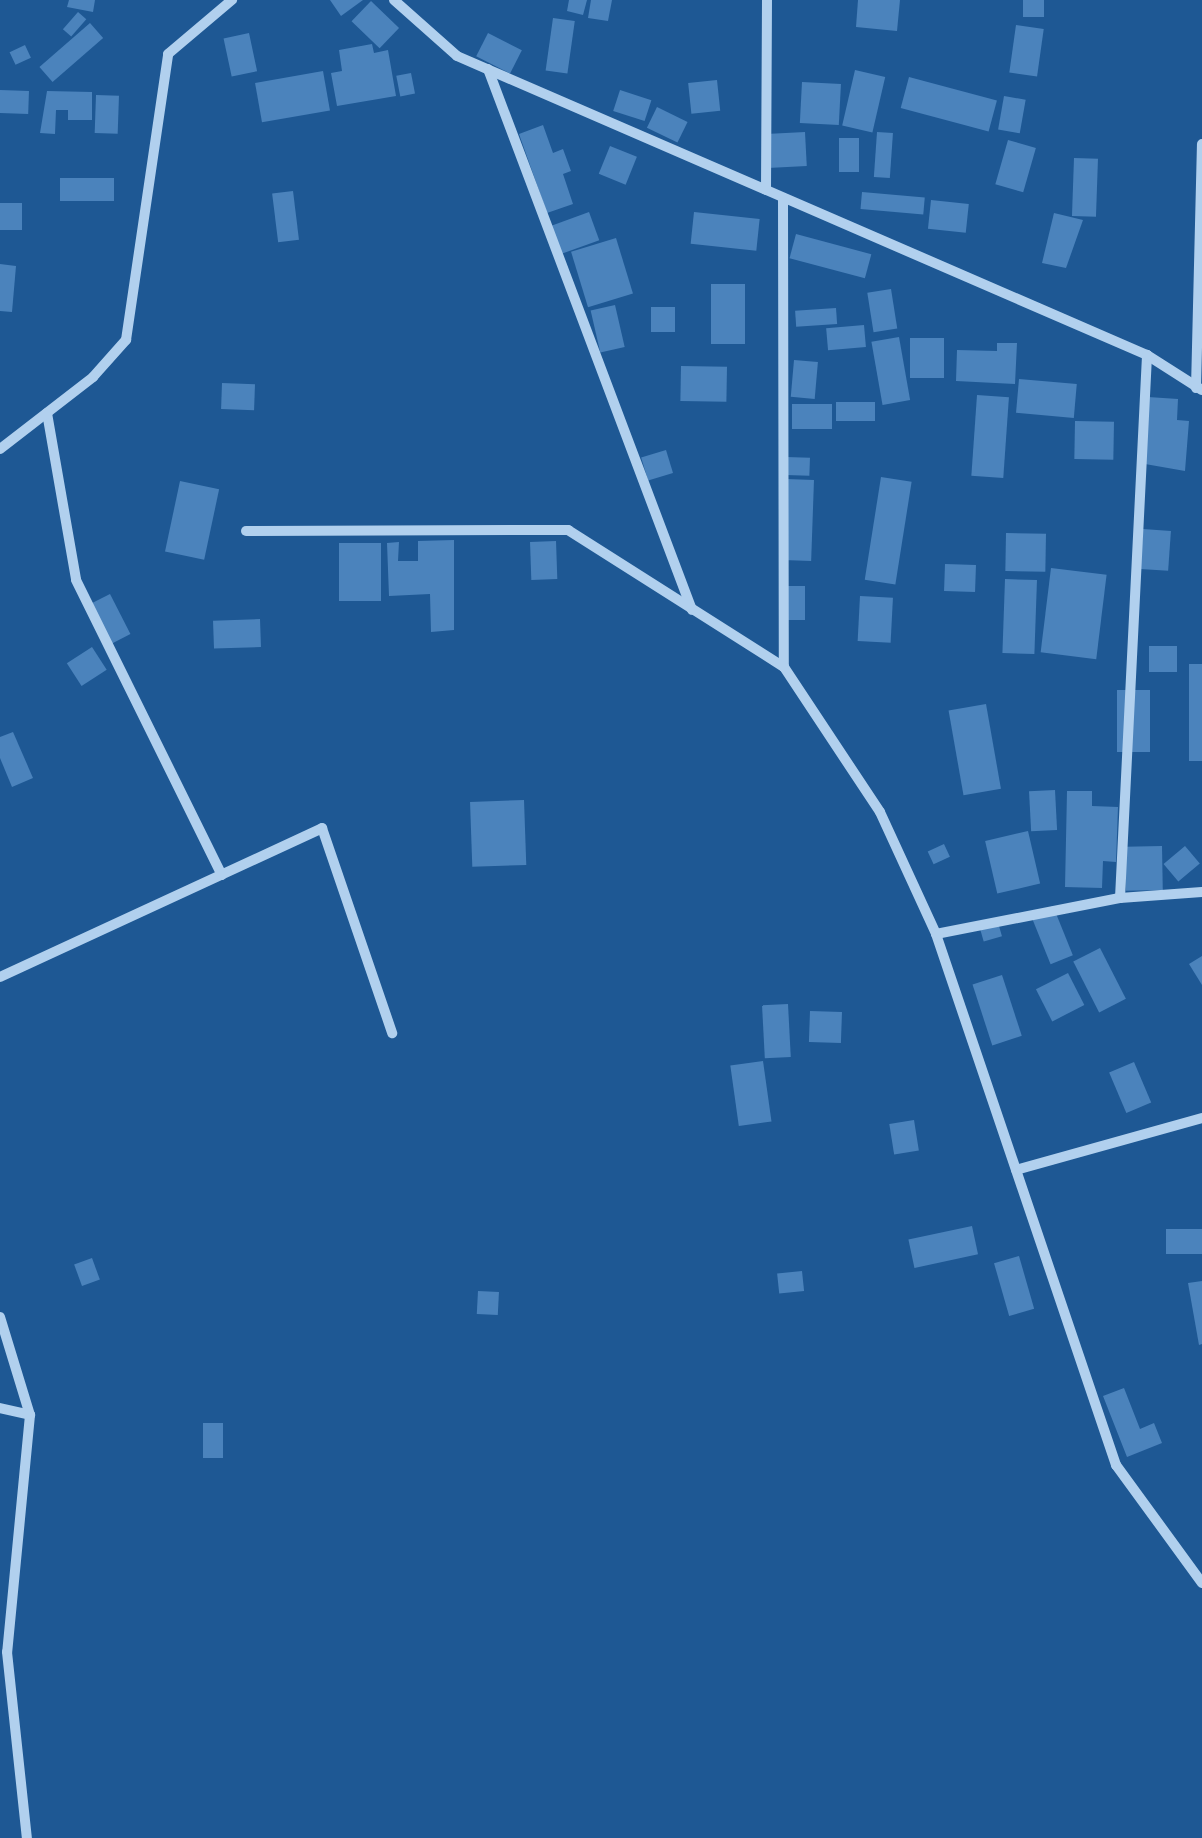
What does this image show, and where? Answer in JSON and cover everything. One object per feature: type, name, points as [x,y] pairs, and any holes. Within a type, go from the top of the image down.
[{"type":"street","points":[[0,449],[93,378],[126,340],[168,54],[232,0]]},
{"type":"street","points":[[394,0],[458,56],[1146,355],[1199,389]]},
{"type":"street","points":[[766,190],[767,0]]},
{"type":"street","points":[[488,69],[692,610]]},
{"type":"street","points":[[1199,389],[1202,144]]},
{"type":"street","points":[[783,198],[784,667]]},
{"type":"street","points":[[1120,898],[1146,355]]},
{"type":"street","points":[[46,413],[76,580],[222,875]]},
{"type":"street","points":[[246,532],[568,530],[784,667],[880,812],[936,934],[1116,1465],[1202,1583]]},
{"type":"street","points":[[0,977],[322,828],[392,1033]]},
{"type":"street","points":[[936,934],[1120,898],[1202,892]]},
{"type":"street","points":[[1016,1170],[1202,1118]]},
{"type":"street","points":[[0,1317],[30,1415],[6,1652],[27,1838]]},
{"type":"street","points":[[0,1408],[30,1415]]},
{"type":"building","points":[[69,0],[95,0],[93,12],[67,7]]},
{"type":"building","points":[[330,0],[363,0],[341,16]]},
{"type":"building","points":[[569,0],[587,0],[583,15],[567,11]]},
{"type":"building","points":[[591,0],[612,0],[608,21],[588,18]]},
{"type":"building","points":[[858,0],[900,0],[897,31],[856,27]]},
{"type":"building","points":[[1023,0],[1044,0],[1044,17],[1023,17]]},
{"type":"building","points":[[371,1],[399,28],[380,48],[352,21]]},
{"type":"building","points":[[78,12],[86,19],[71,37],[63,29]]},
{"type":"building","points":[[553,18],[575,21],[567,74],[546,70]]},
{"type":"building","points":[[90,23],[103,38],[53,82],[39,67]]},
{"type":"building","points":[[1016,25],[1044,29],[1037,76],[1009,73]]},
{"type":"building","points":[[249,33],[257,71],[232,77],[224,38]]},
{"type":"building","points":[[488,33],[522,50],[510,73],[476,56]]},
{"type":"building","points":[[372,44],[374,53],[388,50],[396,96],[337,106],[331,73],[342,71],[339,50]]},
{"type":"building","points":[[25,45],[31,58],[16,65],[10,52]]},
{"type":"building","points":[[855,70],[885,77],[872,133],[842,126]]},
{"type":"building","points":[[323,71],[330,110],[262,122],[255,83]]},
{"type":"building","points":[[411,73],[415,94],[400,96],[396,76]]},
{"type":"building","points":[[909,77],[997,101],[989,131],[901,108]]},
{"type":"building","points":[[717,80],[720,111],[691,114],[688,83]]},
{"type":"building","points":[[802,82],[841,84],[839,125],[800,123]]},
{"type":"building","points":[[0,90],[29,91],[28,114],[0,113]]},
{"type":"building","points":[[620,90],[651,100],[645,121],[613,111]]},
{"type":"building","points":[[47,91],[92,92],[92,120],[68,120],[68,110],[56,110],[55,134],[40,133]]},
{"type":"building","points":[[96,95],[119,96],[118,134],[95,133]]},
{"type":"building","points":[[1004,96],[1026,100],[1020,133],[998,129]]},
{"type":"building","points":[[657,107],[688,122],[677,143],[647,128]]},
{"type":"building","points":[[543,125],[553,153],[563,149],[571,171],[563,174],[573,204],[547,213],[519,134]]},
{"type":"building","points":[[805,132],[807,166],[768,168],[766,134]]},
{"type":"building","points":[[877,132],[893,133],[890,178],[874,177]]},
{"type":"building","points":[[839,138],[859,138],[859,172],[839,172]]},
{"type":"building","points":[[1008,140],[1036,148],[1023,192],[995,184]]},
{"type":"building","points":[[610,146],[637,157],[626,185],[599,174]]},
{"type":"building","points":[[1074,158],[1098,159],[1096,217],[1072,216]]},
{"type":"building","points":[[60,178],[114,178],[114,201],[60,201]]},
{"type":"building","points":[[293,191],[299,240],[278,242],[272,194]]},
{"type":"building","points":[[862,192],[925,197],[923,214],[861,209]]},
{"type":"building","points":[[931,200],[969,204],[966,233],[928,229]]},
{"type":"building","points":[[0,203],[22,203],[22,230],[0,230]]},
{"type":"building","points":[[589,212],[599,240],[562,254],[551,226]]},
{"type":"building","points":[[694,212],[760,219],[756,251],[691,244]]},
{"type":"building","points":[[1054,213],[1083,220],[1066,268],[1042,263]]},
{"type":"building","points":[[796,234],[871,254],[865,278],[790,258]]},
{"type":"building","points":[[616,238],[633,293],[588,307],[571,252]]},
{"type":"building","points":[[0,264],[16,266],[12,312],[0,311]]},
{"type":"building","points":[[711,284],[745,284],[745,344],[711,344]]},
{"type":"building","points":[[891,289],[897,329],[874,332],[867,293]]},
{"type":"building","points":[[615,305],[625,347],[600,353],[591,311]]},
{"type":"building","points":[[651,307],[675,307],[675,332],[651,332]]},
{"type":"building","points":[[836,308],[837,324],[796,327],[795,311]]},
{"type":"building","points":[[864,325],[866,347],[828,350],[826,328]]},
{"type":"building","points":[[899,337],[910,400],[883,405],[871,342]]},
{"type":"building","points":[[910,338],[944,338],[944,378],[910,378]]},
{"type":"building","points":[[997,343],[1017,343],[1015,384],[956,381],[957,350],[997,351]]},
{"type":"building","points":[[794,360],[818,362],[815,399],[791,397]]},
{"type":"building","points":[[681,366],[727,367],[726,402],[680,401]]},
{"type":"building","points":[[1019,379],[1077,384],[1074,418],[1016,413]]},
{"type":"building","points":[[222,383],[255,384],[254,410],[221,409]]},
{"type":"building","points":[[977,395],[1009,397],[1003,478],[971,476]]},
{"type":"building","points":[[1148,397],[1178,399],[1177,420],[1189,421],[1185,471],[1145,464]]},
{"type":"building","points":[[836,402],[875,402],[875,421],[836,421]]},
{"type":"building","points":[[792,404],[832,404],[832,429],[792,429]]},
{"type":"building","points":[[1075,421],[1114,422],[1113,460],[1074,459]]},
{"type":"building","points":[[666,450],[673,473],[648,481],[641,458]]},
{"type":"building","points":[[786,457],[810,458],[809,476],[785,475]]},
{"type":"building","points":[[881,477],[912,482],[895,585],[865,580]]},
{"type":"building","points":[[786,479],[814,480],[811,561],[783,560]]},
{"type":"building","points":[[180,481],[219,489],[204,560],[165,551]]},
{"type":"building","points":[[1143,529],[1171,531],[1168,571],[1140,569]]},
{"type":"building","points":[[1006,533],[1046,534],[1045,572],[1005,571]]},
{"type":"building","points":[[454,540],[454,630],[431,632],[430,594],[389,596],[387,543],[399,542],[398,561],[418,561],[418,541]]},
{"type":"building","points":[[556,541],[557,579],[531,580],[530,542]]},
{"type":"building","points":[[339,543],[381,543],[381,601],[339,601]]},
{"type":"building","points":[[945,564],[976,565],[975,592],[944,591]]},
{"type":"building","points":[[1051,568],[1107,575],[1096,659],[1041,652]]},
{"type":"building","points":[[1005,579],[1037,580],[1034,654],[1002,653]]},
{"type":"building","points":[[786,586],[805,586],[805,620],[786,620]]},
{"type":"building","points":[[110,594],[130,634],[108,645],[88,605]]},
{"type":"building","points":[[860,596],[893,598],[891,643],[858,641]]},
{"type":"building","points":[[260,619],[261,647],[214,649],[213,621]]},
{"type":"building","points":[[1149,646],[1177,646],[1177,672],[1149,672]]},
{"type":"building","points":[[92,647],[107,670],[82,686],[67,663]]},
{"type":"building","points":[[1189,664],[1202,664],[1202,761],[1189,761]]},
{"type":"building","points":[[1117,690],[1150,690],[1150,752],[1117,752]]},
{"type":"building","points":[[986,704],[1001,789],[964,795],[949,711]]},
{"type":"building","points":[[13,732],[33,778],[12,787],[0,758],[0,737]]},
{"type":"building","points":[[1055,790],[1057,830],[1031,831],[1029,791]]},
{"type":"building","points":[[1067,791],[1092,791],[1092,806],[1118,807],[1116,862],[1103,861],[1102,888],[1065,887]]},
{"type":"building","points":[[524,800],[526,865],[472,867],[470,802]]},
{"type":"building","points":[[1028,831],[1040,884],[997,894],[985,841]]},
{"type":"building","points":[[944,844],[950,857],[934,864],[928,852]]},
{"type":"building","points":[[1162,846],[1163,890],[1126,891],[1125,847]]},
{"type":"building","points":[[1185,846],[1200,864],[1178,882],[1164,864]]},
{"type":"building","points":[[1053,906],[1073,955],[1051,964],[1031,915]]},
{"type":"building","points":[[997,919],[1002,936],[984,942],[979,924]]},
{"type":"building","points":[[1100,948],[1126,999],[1099,1012],[1073,962]]},
{"type":"building","points":[[1202,956],[1202,985],[1189,964]]},
{"type":"building","points":[[1068,973],[1084,1005],[1052,1021],[1036,989]]},
{"type":"building","points":[[1002,975],[1022,1036],[992,1045],[973,985]]},
{"type":"building","points":[[788,1004],[791,1057],[765,1058],[762,1005]]},
{"type":"building","points":[[810,1011],[842,1012],[841,1043],[809,1042]]},
{"type":"building","points":[[763,1061],[771,1121],[739,1126],[730,1066]]},
{"type":"building","points":[[1134,1062],[1151,1103],[1126,1113],[1109,1073]]},
{"type":"building","points":[[914,1120],[919,1151],[894,1155],[889,1124]]},
{"type":"building","points":[[972,1226],[978,1254],[914,1268],[908,1240]]},
{"type":"building","points":[[1166,1229],[1202,1229],[1202,1254],[1166,1254]]},
{"type":"building","points":[[1019,1256],[1034,1309],[1009,1316],[994,1263]]},
{"type":"building","points":[[92,1258],[100,1280],[82,1286],[74,1264]]},
{"type":"building","points":[[802,1271],[804,1291],[779,1294],[777,1274]]},
{"type":"building","points":[[1202,1281],[1202,1344],[1199,1345],[1188,1283]]},
{"type":"building","points":[[478,1291],[499,1292],[498,1315],[477,1314]]},
{"type":"building","points":[[1124,1388],[1140,1429],[1154,1423],[1162,1443],[1127,1457],[1103,1396]]},
{"type":"building","points":[[203,1423],[223,1423],[223,1458],[203,1458]]}]
